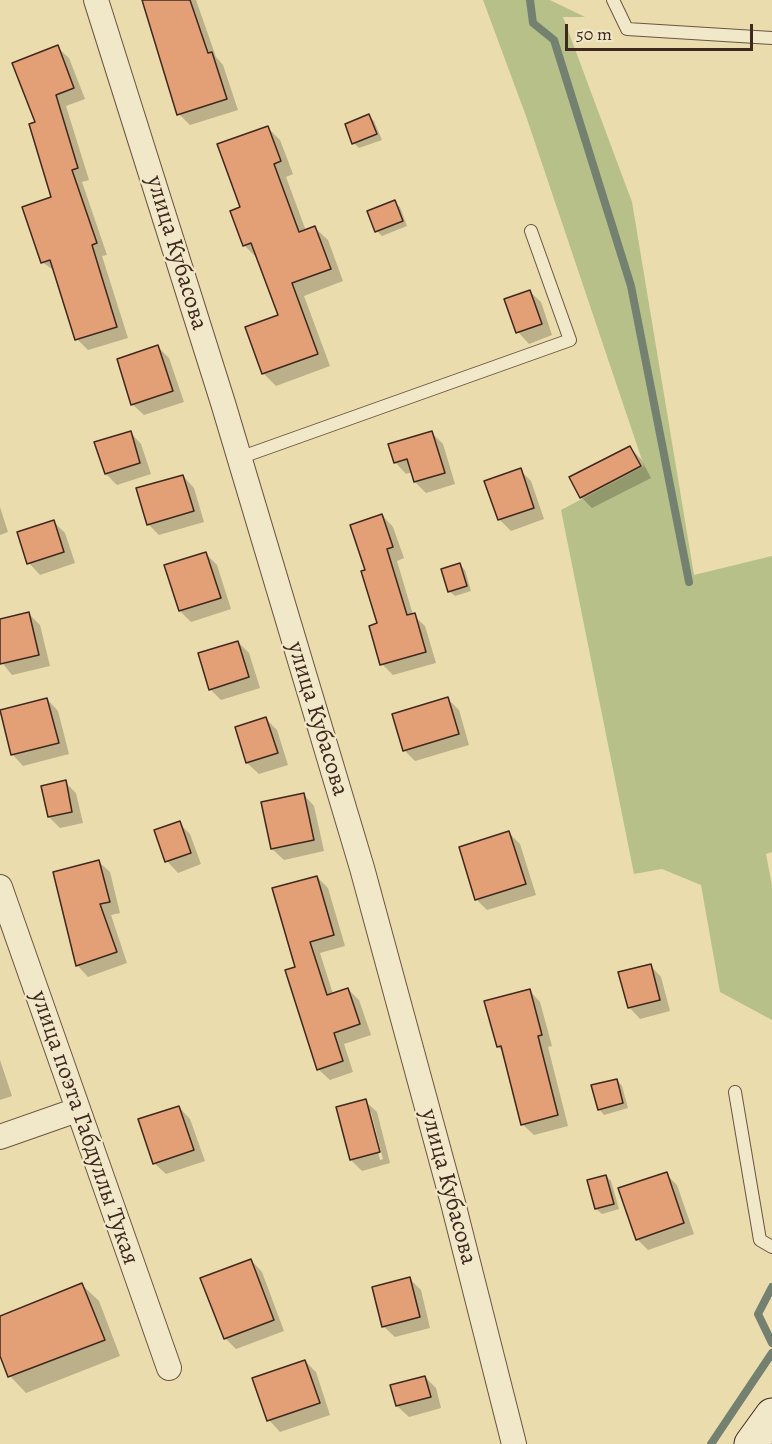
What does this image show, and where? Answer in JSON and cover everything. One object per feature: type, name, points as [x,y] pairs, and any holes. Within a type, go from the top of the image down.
[{"type":"main road","points":[[751,1444],[772,1415]]},
{"type":"street","name":"улица Кубасова","points":[[96,0],[239,458],[362,868],[453,1203],[514,1444]]},
{"type":"street","name":"улица поэта Габдуллы Тукая","points":[[0,887],[169,1368]]},
{"type":"street","points":[[0,1137],[77,1110]]},
{"type":"lane","points":[[613,0],[627,29],[772,38]]},
{"type":"lane","points":[[239,458],[570,340],[531,231]]},
{"type":"lane","points":[[735,1092],[760,1240],[772,1246]]},
{"type":"green space","points":[[483,0],[550,0],[585,17],[563,17],[632,202],[694,575],[772,556],[772,852],[766,854],[772,886],[772,1020],[720,992],[701,885],[662,869],[634,874],[561,510],[644,466],[526,116]]},
{"type":"building","points":[[142,0],[190,0],[208,53],[212,52],[227,99],[177,115]]},
{"type":"building","points":[[58,45],[74,88],[56,95],[78,168],[72,170],[97,243],[92,245],[117,327],[75,340],[50,260],[41,263],[22,207],[51,197],[29,124],[35,122],[12,63]]},
{"type":"building","points":[[369,114],[377,134],[352,144],[345,124]]},
{"type":"building","points":[[268,126],[281,161],[274,164],[299,232],[315,226],[331,269],[292,283],[318,354],[262,374],[245,327],[278,315],[251,243],[243,246],[230,211],[240,207],[217,144]]},
{"type":"building","points":[[395,200],[403,221],[375,232],[367,211]]},
{"type":"building","points":[[530,290],[542,324],[516,333],[504,299]]},
{"type":"building","points":[[158,345],[173,391],[131,405],[117,359]]},
{"type":"building","points":[[131,431],[140,463],[105,474],[94,442]]},
{"type":"building","points":[[432,431],[445,473],[414,482],[407,459],[394,463],[388,444]]},
{"type":"building","points":[[630,446],[641,466],[580,498],[569,477]]},
{"type":"building","points":[[521,468],[534,508],[498,520],[484,481]]},
{"type":"building","points":[[183,475],[194,511],[147,525],[136,488]]},
{"type":"building","points":[[382,514],[393,547],[387,549],[407,615],[415,613],[426,652],[380,665],[369,626],[377,623],[361,571],[365,570],[350,525]]},
{"type":"building","points":[[54,520],[64,552],[27,564],[17,532]]},
{"type":"building","points":[[206,552],[221,598],[179,611],[164,565]]},
{"type":"building","points":[[460,563],[467,586],[448,592],[441,569]]},
{"type":"building","points":[[29,612],[39,655],[0,664],[0,619]]},
{"type":"building","points":[[238,641],[249,677],[209,690],[198,653]]},
{"type":"building","points":[[448,697],[459,734],[403,751],[392,714]]},
{"type":"building","points":[[47,698],[59,743],[11,755],[0,710]]},
{"type":"building","points":[[266,717],[278,753],[246,763],[235,727]]},
{"type":"building","points":[[66,780],[72,812],[48,817],[41,786]]},
{"type":"building","points":[[304,793],[314,840],[271,849],[261,802]]},
{"type":"building","points":[[180,821],[191,853],[165,862],[154,830]]},
{"type":"building","points":[[509,831],[526,884],[475,900],[459,847]]},
{"type":"building","points":[[99,860],[110,902],[100,904],[117,952],[76,966],[53,872]]},
{"type":"building","points":[[317,876],[334,935],[310,942],[327,995],[348,988],[360,1024],[334,1033],[343,1061],[317,1070],[285,970],[295,967],[272,888]]},
{"type":"building","points":[[651,964],[660,1000],[628,1008],[618,972]]},
{"type":"building","points":[[530,989],[542,1035],[538,1036],[558,1115],[521,1125],[501,1046],[497,1047],[484,1001]]},
{"type":"building","points":[[617,1079],[623,1103],[598,1110],[591,1085]]},
{"type":"building","points":[[366,1099],[380,1152],[350,1160],[336,1107]]},
{"type":"building","points":[[179,1106],[194,1150],[153,1164],[138,1119]]},
{"type":"building","points":[[667,1172],[684,1223],[636,1240],[618,1188]]},
{"type":"building","points":[[606,1175],[614,1204],[595,1209],[587,1180]]},
{"type":"building","points":[[251,1259],[274,1320],[224,1339],[200,1278]]},
{"type":"building","points":[[410,1277],[420,1317],[382,1327],[372,1287]]},
{"type":"building","points":[[82,1283],[105,1340],[8,1377],[0,1356],[0,1316]]},
{"type":"building","points":[[305,1360],[320,1403],[267,1421],[252,1378]]},
{"type":"building","points":[[425,1376],[431,1397],[396,1406],[390,1385]]},
{"type":"waterway","points":[[530,0],[533,23],[554,40],[631,286],[689,582]]},
{"type":"waterway","points":[[772,1287],[758,1314],[772,1343]]},
{"type":"waterway","points":[[711,1444],[772,1353]]}]
